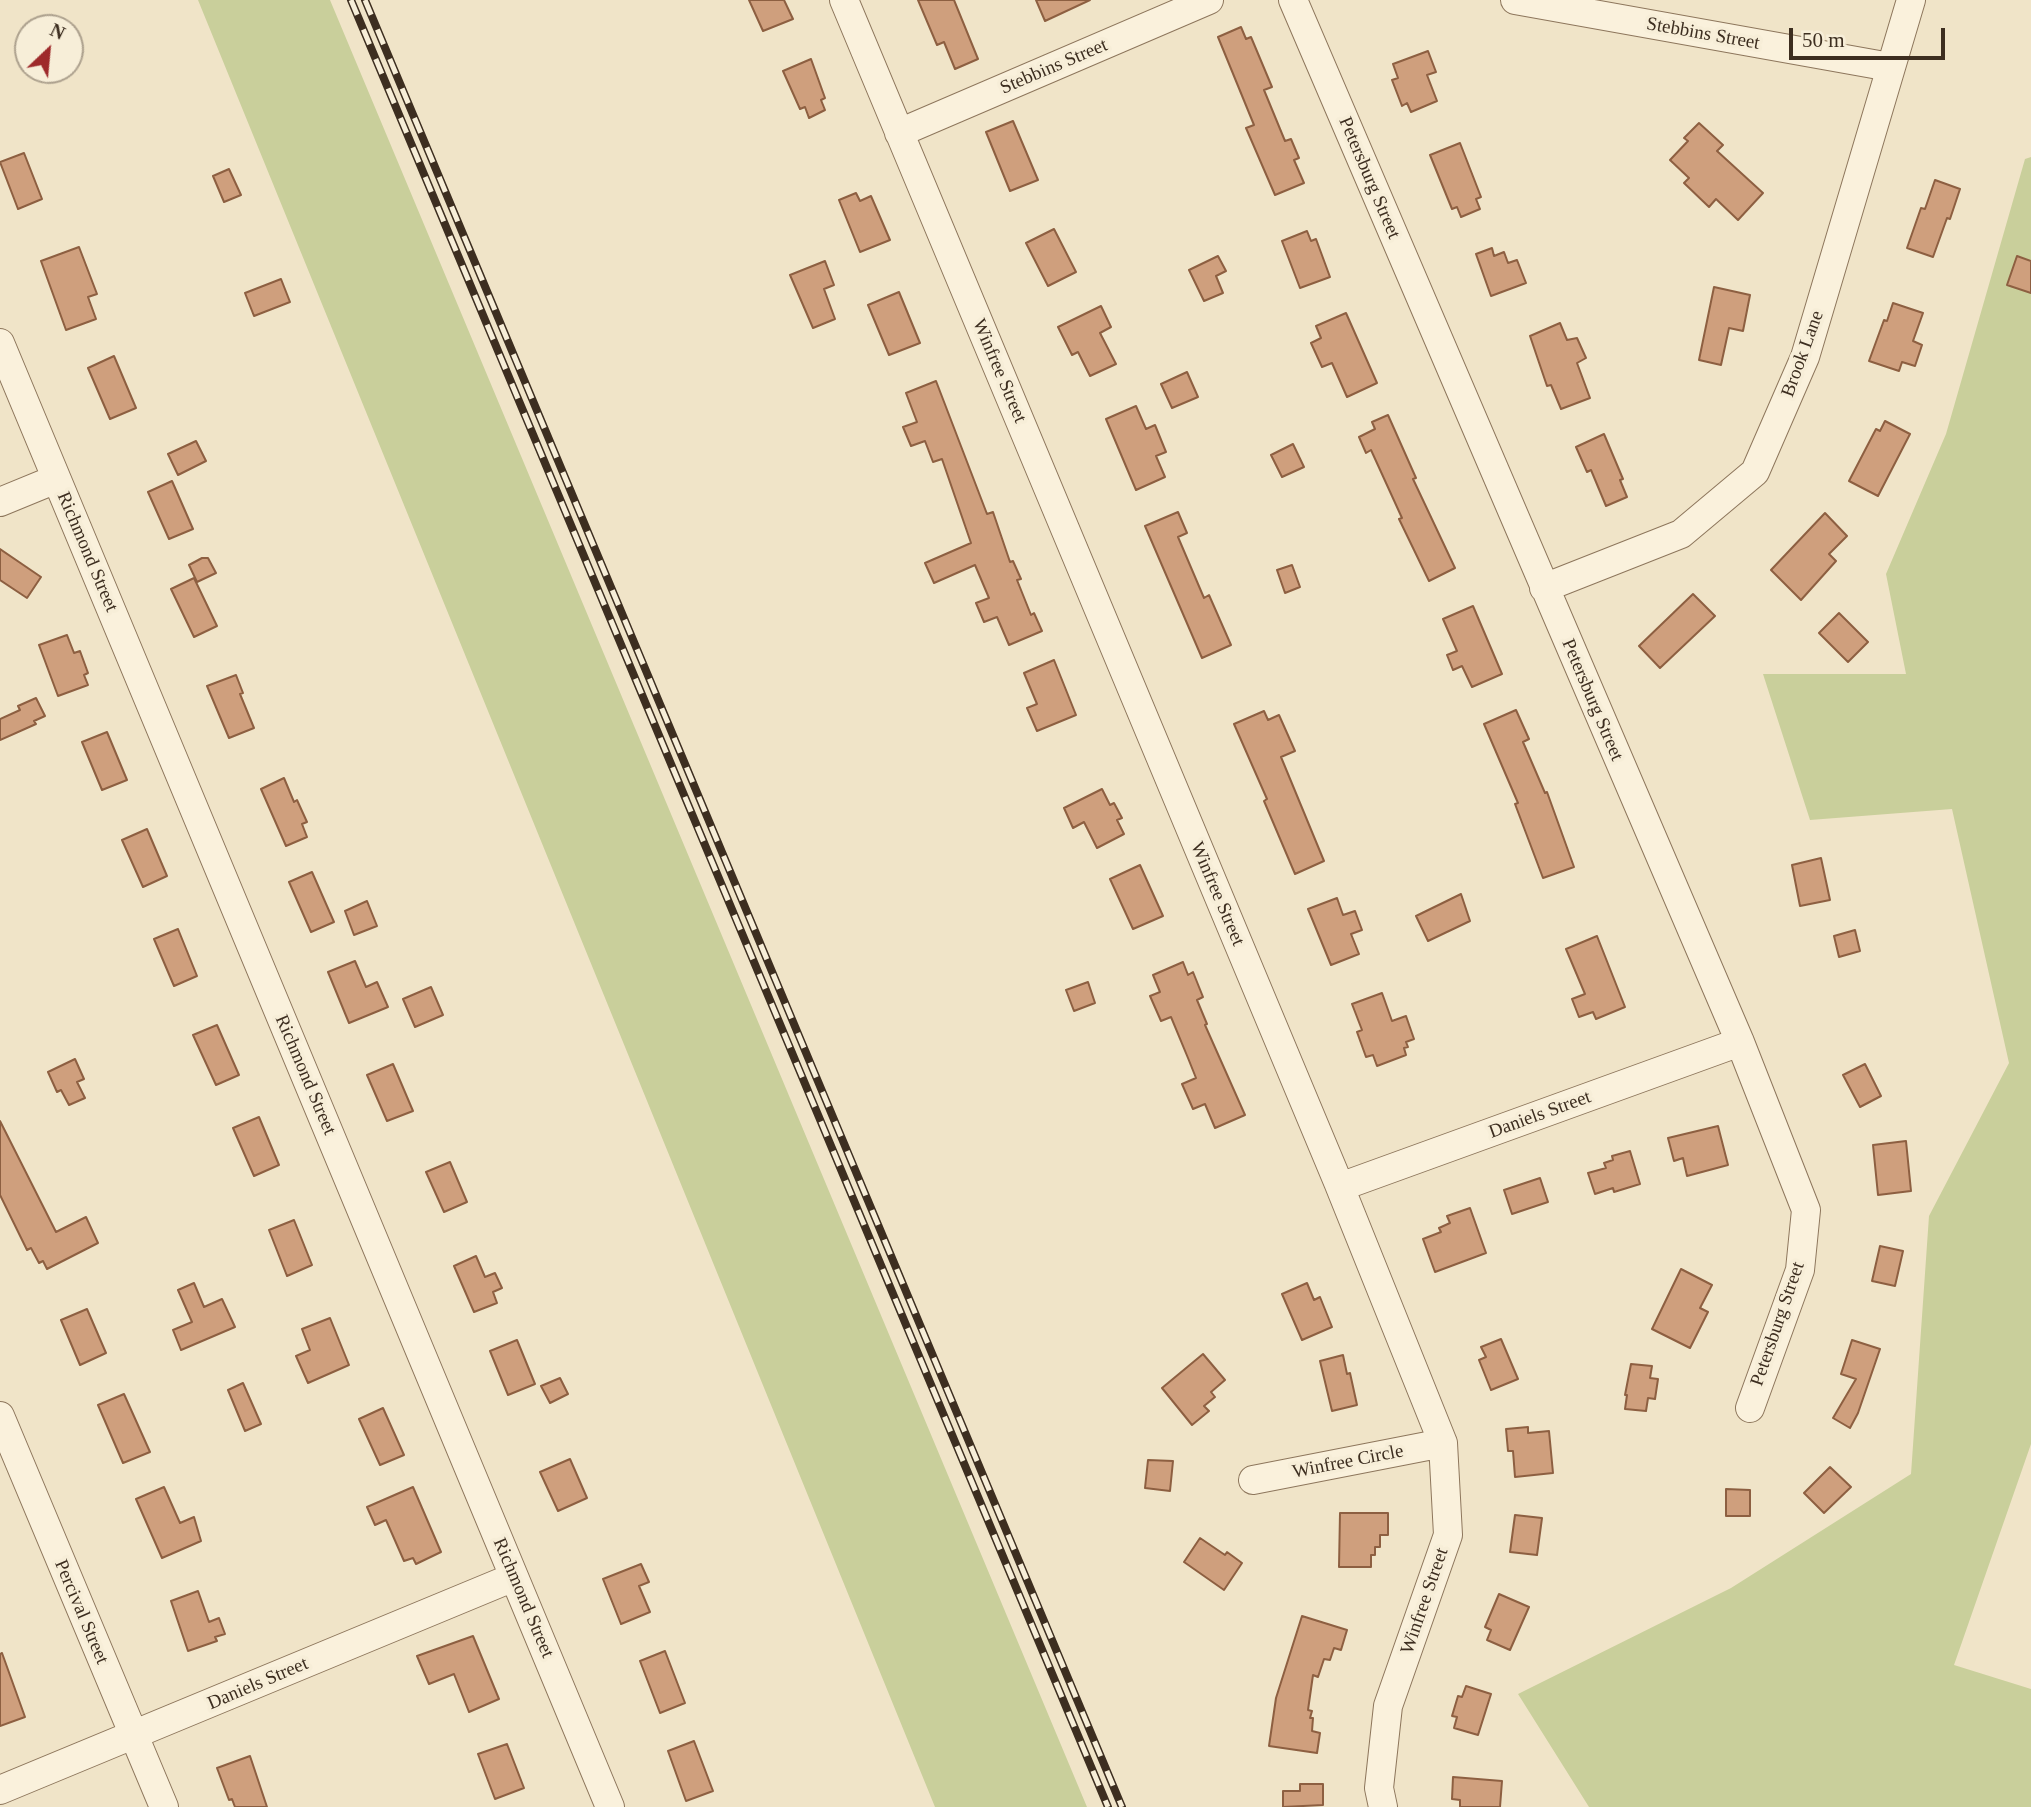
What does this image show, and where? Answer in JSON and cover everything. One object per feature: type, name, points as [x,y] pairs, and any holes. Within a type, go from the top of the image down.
[{"type":"street","name":"Winfree Street","points":[[844,0],[1340,1188],[1443,1443],[1448,1535],[1388,1706],[1379,1788],[1383,1807]]},
{"type":"street","name":"Stebbins Street","points":[[899,133],[1209,0]]},
{"type":"street","name":"Petersburg Street","points":[[1293,0],[1741,1042],[1806,1210],[1800,1270],[1750,1408]]},
{"type":"street","name":"Stebbins Street","points":[[1515,0],[1890,67]]},
{"type":"street","name":"Brook Lane","points":[[1544,588],[1681,534],[1755,472],[1805,357],[1911,0]]},
{"type":"street","name":"Richmond Street","points":[[0,343],[610,1807]]},
{"type":"street","points":[[0,502],[56,479]]},
{"type":"street","name":"Daniels Street","points":[[1340,1188],[1741,1042]]},
{"type":"street","name":"Percival Street","points":[[0,1416],[163,1807]]},
{"type":"street","name":"Winfree Circle","points":[[1253,1480],[1443,1443]]},
{"type":"street","name":"Daniels Street","points":[[0,1790],[514,1577]]},
{"type":"green space","points":[[198,0],[330,0],[1087,1807],[935,1807]]},
{"type":"green space","points":[[2031,157],[2031,1444],[1954,1665],[2031,1689],[2031,1807],[1589,1807],[1518,1694],[1731,1588],[1911,1474],[1929,1216],[2009,1063],[1952,809],[1810,820],[1763,674],[1906,674],[1886,574],[1946,434],[2025,159]]},
{"type":"building","points":[[749,0],[784,0],[793,19],[763,31]]},
{"type":"building","points":[[918,0],[954,0],[978,59],[955,69],[944,42],[937,45]]},
{"type":"building","points":[[1036,0],[1090,0],[1045,21]]},
{"type":"building","points":[[1241,27],[1246,39],[1251,37],[1272,87],[1264,90],[1285,141],[1291,139],[1299,158],[1294,160],[1304,183],[1275,195],[1246,128],[1254,125],[1218,37]]},
{"type":"building","points":[[1428,51],[1436,72],[1427,75],[1437,101],[1411,112],[1407,103],[1402,106],[1392,80],[1398,78],[1393,64]]},
{"type":"building","points":[[811,59],[825,98],[821,100],[825,110],[809,118],[805,107],[800,109],[783,71]]},
{"type":"building","points":[[1013,121],[1038,180],[1010,191],[986,132]]},
{"type":"building","points":[[1699,123],[1723,145],[1717,151],[1763,193],[1738,220],[1716,199],[1709,207],[1684,183],[1689,178],[1670,160],[1688,141],[1684,138]]},
{"type":"building","points":[[1460,143],[1481,197],[1476,199],[1480,209],[1461,217],[1457,207],[1452,209],[1430,155]]},
{"type":"building","points":[[24,153],[42,199],[18,209],[0,162]]},
{"type":"building","points":[[229,169],[241,195],[224,202],[213,176]]},
{"type":"building","points":[[1935,180],[1960,189],[1933,257],[1907,248],[1921,208],[1925,209]]},
{"type":"building","points":[[856,193],[860,201],[871,196],[890,240],[860,252],[839,200]]},
{"type":"building","points":[[1054,229],[1076,272],[1048,286],[1026,243]]},
{"type":"building","points":[[1307,231],[1311,241],[1316,239],[1330,277],[1300,288],[1282,241]]},
{"type":"building","points":[[79,247],[97,294],[88,297],[96,319],[66,330],[41,261]]},
{"type":"building","points":[[1492,248],[1494,256],[1504,252],[1508,263],[1517,260],[1526,283],[1491,296],[1476,254]]},
{"type":"building","points":[[1218,256],[1226,271],[1216,276],[1223,293],[1204,301],[1189,270]]},
{"type":"building","points":[[2017,256],[2031,261],[2031,293],[2007,285]]},
{"type":"building","points":[[825,261],[834,285],[824,289],[835,319],[813,328],[790,275]]},
{"type":"building","points":[[281,279],[290,302],[254,316],[245,293]]},
{"type":"building","points":[[1714,287],[1750,295],[1743,331],[1729,328],[1721,365],[1699,360]]},
{"type":"building","points":[[899,292],[920,343],[889,355],[868,305]]},
{"type":"building","points":[[1893,303],[1923,313],[1913,341],[1922,345],[1915,366],[1902,362],[1899,371],[1869,361]]},
{"type":"building","points":[[1101,306],[1111,327],[1100,333],[1116,364],[1090,376],[1078,352],[1072,355],[1058,327]]},
{"type":"building","points":[[1346,313],[1377,383],[1347,397],[1332,363],[1322,367],[1311,343],[1321,338],[1316,326]]},
{"type":"building","points":[[1560,323],[1567,340],[1577,338],[1586,358],[1577,363],[1590,398],[1561,409],[1551,385],[1547,386],[1530,336]]},
{"type":"building","points":[[114,356],[136,408],[110,419],[88,368]]},
{"type":"building","points":[[1187,372],[1198,397],[1172,408],[1161,384]]},
{"type":"building","points":[[936,381],[987,514],[993,512],[1010,562],[1013,561],[1021,579],[1017,580],[1031,615],[1034,613],[1042,631],[1009,645],[997,617],[984,622],[976,603],[989,598],[975,565],[934,583],[925,563],[971,543],[942,459],[933,462],[925,441],[911,446],[903,427],[917,422],[906,393]]},
{"type":"building","points":[[1136,406],[1146,429],[1155,425],[1166,452],[1156,456],[1165,477],[1136,490],[1106,419]]},
{"type":"building","points":[[1388,415],[1416,478],[1413,479],[1455,568],[1429,581],[1399,519],[1402,518],[1371,450],[1366,453],[1359,437],[1375,429],[1372,422]]},
{"type":"building","points":[[1885,421],[1910,434],[1878,496],[1849,481],[1876,429],[1880,431]]},
{"type":"building","points":[[1604,434],[1623,479],[1620,480],[1627,497],[1606,506],[1591,470],[1587,472],[1576,447]]},
{"type":"building","points":[[196,441],[206,461],[178,475],[168,454]]},
{"type":"building","points":[[1293,444],[1304,467],[1282,477],[1271,455]]},
{"type":"building","points":[[172,481],[193,529],[169,539],[148,492]]},
{"type":"building","points":[[1178,512],[1187,533],[1178,537],[1204,598],[1209,595],[1231,645],[1202,658],[1145,526]]},
{"type":"building","points":[[1825,513],[1847,536],[1829,554],[1836,561],[1801,600],[1771,570]]},
{"type":"building","points":[[0,549],[41,577],[27,598],[0,580]]},
{"type":"building","points":[[208,558],[216,573],[197,582],[189,565]]},
{"type":"building","points":[[1292,565],[1300,587],[1285,593],[1277,570]]},
{"type":"building","points":[[194,578],[217,626],[194,637],[171,589]]},
{"type":"building","points":[[1693,594],[1715,616],[1660,668],[1639,646]]},
{"type":"building","points":[[1473,606],[1502,674],[1472,687],[1462,666],[1453,670],[1447,655],[1457,651],[1443,619]]},
{"type":"building","points":[[1839,613],[1868,642],[1848,662],[1819,633]]},
{"type":"building","points":[[67,635],[74,653],[80,651],[88,673],[84,675],[88,685],[58,696],[39,645]]},
{"type":"building","points":[[1054,660],[1076,715],[1037,731],[1027,708],[1037,704],[1024,673]]},
{"type":"building","points":[[236,675],[243,693],[240,694],[254,728],[229,738],[207,686]]},
{"type":"building","points":[[36,698],[45,716],[34,721],[36,724],[0,740],[0,719],[20,710],[18,706]]},
{"type":"building","points":[[1516,710],[1529,739],[1523,742],[1545,793],[1547,792],[1574,867],[1543,878],[1515,804],[1518,803],[1484,724]]},
{"type":"building","points":[[1264,711],[1268,720],[1279,715],[1295,751],[1281,757],[1324,861],[1295,874],[1264,801],[1267,799],[1234,724]]},
{"type":"building","points":[[107,732],[127,780],[102,790],[82,742]]},
{"type":"building","points":[[284,778],[294,802],[297,800],[307,822],[302,824],[307,837],[286,846],[261,789]]},
{"type":"building","points":[[1102,789],[1110,805],[1114,803],[1122,818],[1117,820],[1124,834],[1097,848],[1084,822],[1073,828],[1064,808]]},
{"type":"building","points":[[147,829],[167,876],[143,887],[122,840]]},
{"type":"building","points":[[1821,858],[1830,900],[1800,906],[1792,865]]},
{"type":"building","points":[[1140,865],[1163,916],[1133,929],[1110,879]]},
{"type":"building","points":[[312,872],[334,922],[311,932],[289,882]]},
{"type":"building","points":[[1461,894],[1470,921],[1428,941],[1416,916]]},
{"type":"building","points":[[1337,898],[1343,915],[1355,911],[1362,930],[1351,934],[1359,954],[1331,965],[1308,909]]},
{"type":"building","points":[[367,901],[377,926],[354,935],[345,911]]},
{"type":"building","points":[[178,929],[197,976],[174,986],[154,939]]},
{"type":"building","points":[[1855,930],[1860,951],[1839,957],[1834,936]]},
{"type":"building","points":[[1597,936],[1625,1007],[1596,1019],[1593,1012],[1579,1017],[1572,999],[1585,994],[1566,949]]},
{"type":"building","points":[[355,961],[366,987],[377,982],[388,1007],[349,1023],[328,972]]},
{"type":"building","points":[[1183,962],[1188,975],[1193,972],[1203,997],[1197,1000],[1207,1024],[1205,1025],[1245,1115],[1215,1128],[1205,1104],[1193,1109],[1182,1084],[1196,1078],[1171,1017],[1161,1021],[1150,996],[1160,992],[1153,975]]},
{"type":"building","points":[[1088,982],[1095,1003],[1074,1011],[1066,990]]},
{"type":"building","points":[[431,987],[443,1015],[415,1027],[403,999]]},
{"type":"building","points":[[1382,993],[1392,1021],[1406,1016],[1414,1039],[1406,1042],[1406,1055],[1377,1066],[1373,1055],[1366,1057],[1357,1032],[1362,1030],[1352,1004]]},
{"type":"building","points":[[217,1025],[239,1075],[216,1085],[193,1035]]},
{"type":"building","points":[[75,1059],[84,1079],[77,1082],[85,1098],[69,1105],[61,1090],[57,1092],[48,1072]]},
{"type":"building","points":[[393,1064],[413,1111],[387,1121],[367,1075]]},
{"type":"building","points":[[1865,1064],[1881,1096],[1860,1107],[1843,1075]]},
{"type":"building","points":[[259,1117],[279,1165],[254,1176],[233,1128]]},
{"type":"building","points":[[0,1121],[56,1232],[86,1217],[98,1243],[47,1269],[43,1261],[39,1263],[31,1248],[27,1250],[0,1195]]},
{"type":"building","points":[[1718,1126],[1728,1165],[1687,1176],[1683,1158],[1674,1161],[1668,1138]]},
{"type":"building","points":[[1906,1141],[1911,1191],[1878,1195],[1873,1145]]},
{"type":"building","points":[[1630,1151],[1640,1184],[1614,1192],[1613,1188],[1595,1194],[1588,1173],[1606,1168],[1604,1163],[1613,1160],[1612,1156]]},
{"type":"building","points":[[450,1162],[467,1202],[444,1212],[426,1172]]},
{"type":"building","points":[[1540,1178],[1548,1202],[1512,1214],[1504,1190]]},
{"type":"building","points":[[1470,1208],[1486,1253],[1435,1272],[1423,1239],[1441,1232],[1439,1228],[1450,1223],[1447,1216]]},
{"type":"building","points":[[294,1220],[312,1265],[287,1276],[269,1230]]},
{"type":"building","points":[[1880,1246],[1903,1251],[1895,1286],[1872,1281]]},
{"type":"building","points":[[476,1256],[485,1277],[495,1273],[502,1288],[493,1292],[497,1303],[474,1312],[454,1266]]},
{"type":"building","points":[[1681,1269],[1712,1285],[1700,1308],[1708,1312],[1690,1348],[1652,1329]]},
{"type":"building","points":[[194,1283],[204,1307],[222,1299],[235,1327],[181,1350],[173,1330],[192,1322],[178,1290]]},
{"type":"building","points":[[1307,1283],[1314,1300],[1320,1297],[1332,1327],[1302,1340],[1282,1294]]},
{"type":"building","points":[[87,1309],[106,1353],[80,1365],[61,1320]]},
{"type":"building","points":[[330,1318],[349,1365],[308,1383],[296,1356],[310,1350],[302,1329]]},
{"type":"building","points":[[1501,1339],[1518,1379],[1491,1390],[1479,1360],[1486,1357],[1481,1347]]},
{"type":"building","points":[[517,1340],[535,1384],[508,1395],[490,1351]]},
{"type":"building","points":[[1852,1340],[1880,1349],[1858,1413],[1850,1428],[1833,1418],[1856,1379],[1841,1374]]},
{"type":"building","points":[[1203,1354],[1225,1380],[1211,1392],[1215,1397],[1204,1406],[1209,1411],[1192,1425],[1162,1388]]},
{"type":"building","points":[[1343,1355],[1357,1405],[1332,1411],[1320,1361]]},
{"type":"building","points":[[1631,1364],[1652,1366],[1650,1378],[1658,1379],[1655,1399],[1648,1398],[1646,1411],[1625,1409]]},
{"type":"building","points":[[560,1378],[568,1394],[550,1403],[541,1386]]},
{"type":"building","points":[[243,1383],[261,1424],[245,1431],[228,1390]]},
{"type":"building","points":[[124,1394],[150,1452],[123,1463],[98,1405]]},
{"type":"building","points":[[383,1408],[404,1455],[380,1465],[359,1419]]},
{"type":"building","points":[[1528,1427],[1528,1433],[1549,1431],[1553,1473],[1515,1477],[1513,1451],[1508,1451],[1506,1429]]},
{"type":"building","points":[[570,1459],[587,1498],[558,1511],[540,1472]]},
{"type":"building","points":[[1148,1460],[1173,1461],[1170,1491],[1145,1488]]},
{"type":"building","points":[[1830,1467],[1851,1487],[1824,1513],[1804,1493]]},
{"type":"building","points":[[164,1487],[180,1523],[194,1517],[201,1541],[162,1558],[136,1499]]},
{"type":"building","points":[[413,1487],[441,1552],[416,1564],[413,1558],[404,1561],[386,1520],[375,1525],[367,1507]]},
{"type":"building","points":[[1726,1489],[1750,1490],[1750,1516],[1726,1516]]},
{"type":"building","points":[[1340,1513],[1388,1513],[1388,1535],[1380,1535],[1380,1547],[1375,1547],[1375,1555],[1371,1555],[1371,1567],[1339,1567]]},
{"type":"building","points":[[1515,1515],[1542,1518],[1537,1555],[1510,1552]]},
{"type":"building","points":[[1200,1538],[1242,1563],[1224,1590],[1184,1562]]},
{"type":"building","points":[[641,1564],[649,1582],[639,1586],[650,1612],[621,1624],[603,1579]]},
{"type":"building","points":[[198,1591],[209,1622],[219,1618],[225,1634],[215,1637],[217,1641],[188,1651],[171,1601]]},
{"type":"building","points":[[1499,1594],[1529,1607],[1510,1650],[1487,1640],[1491,1630],[1485,1627]]},
{"type":"building","points":[[1302,1616],[1347,1630],[1341,1650],[1334,1648],[1330,1660],[1324,1659],[1318,1677],[1313,1675],[1308,1710],[1312,1711],[1312,1731],[1320,1733],[1317,1753],[1269,1746],[1276,1698]]},
{"type":"building","points":[[473,1636],[499,1699],[469,1712],[454,1674],[429,1684],[417,1656]]},
{"type":"building","points":[[665,1651],[685,1703],[660,1713],[640,1661]]},
{"type":"building","points":[[2,1653],[25,1717],[0,1726],[0,1654]]},
{"type":"building","points":[[1466,1686],[1491,1694],[1478,1735],[1454,1728],[1457,1717],[1452,1716],[1458,1696],[1462,1697]]},
{"type":"building","points":[[694,1741],[713,1791],[686,1801],[668,1751]]},
{"type":"building","points":[[507,1744],[524,1788],[495,1799],[478,1754]]},
{"type":"building","points":[[250,1756],[267,1807],[235,1807],[232,1799],[229,1800],[217,1768]]},
{"type":"building","points":[[1453,1777],[1502,1781],[1500,1807],[1460,1807],[1460,1800],[1452,1799]]},
{"type":"building","points":[[1300,1784],[1323,1784],[1323,1805],[1283,1807],[1283,1791],[1300,1791]]},
{"type":"railway","points":[[351,0],[1108,1807]]},
{"type":"railway","points":[[365,0],[1122,1807]]}]
